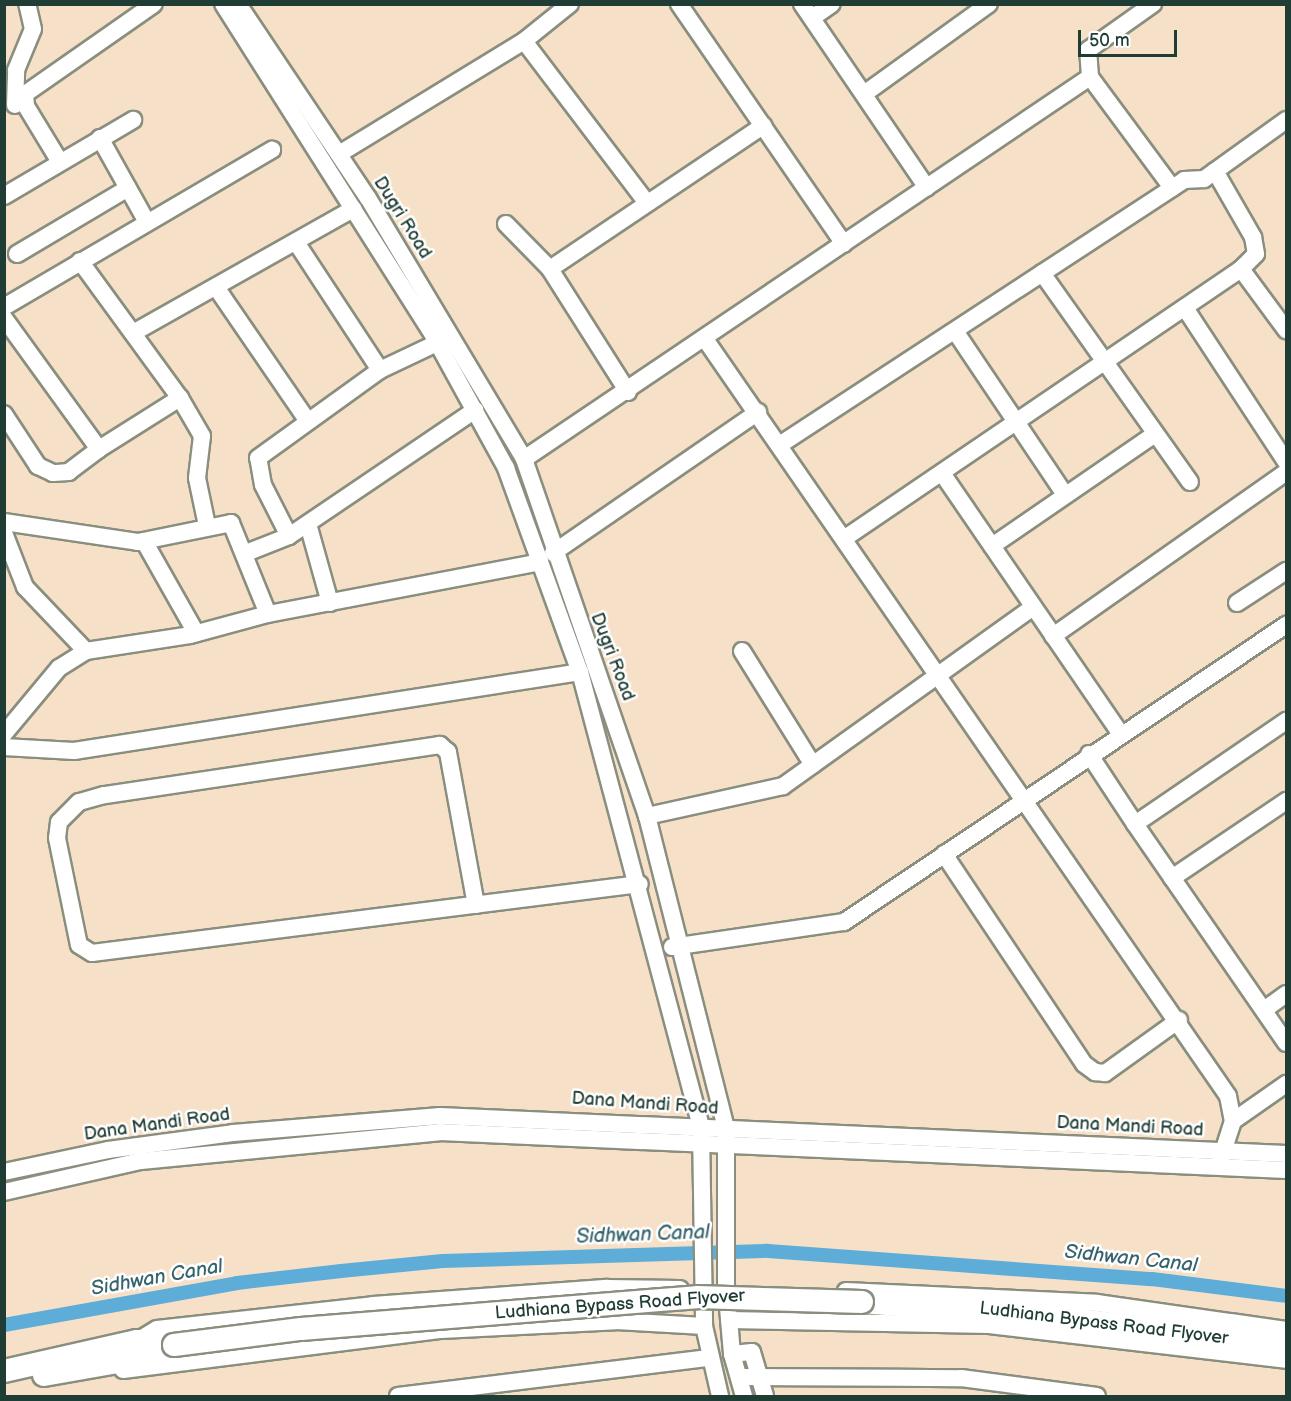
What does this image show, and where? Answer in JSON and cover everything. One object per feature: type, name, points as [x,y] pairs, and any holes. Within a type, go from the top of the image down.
[{"type":"highway","name":"Ludhiana Bypass Road Flyover","points":[[137,1341],[171,1345],[662,1300],[782,1297],[1081,1320],[1287,1346]]},
{"type":"highway","points":[[4,1371],[137,1341]]},
{"type":"highway","name":"Ludhiana Bypass Road Flyover","points":[[4,1385],[146,1358],[171,1345]]},
{"type":"street","points":[[27,4],[33,29],[16,70],[15,105],[60,162]]},
{"type":"street","points":[[15,105],[29,88],[154,4]]},
{"type":"street","name":"Dugri Road","points":[[223,4],[437,343],[507,468],[546,557],[647,816],[681,946],[726,1138],[726,1287],[732,1354],[744,1396]]},
{"type":"street","name":"Dugri Road","points":[[238,4],[339,154],[524,459],[546,557],[640,884],[701,1128],[704,1326],[707,1358],[720,1396]]},
{"type":"street","points":[[339,154],[524,41],[570,4]]},
{"type":"street","points":[[680,4],[844,244]]},
{"type":"street","points":[[802,4],[927,188]]},
{"type":"street","points":[[812,18],[832,4]]},
{"type":"street","points":[[864,94],[989,4]]},
{"type":"street","points":[[1153,4],[1088,50],[1090,76],[1172,189]]},
{"type":"street","points":[[524,41],[647,203]]},
{"type":"street","points":[[524,459],[628,392],[1090,76]]},
{"type":"street","points":[[4,196],[133,120]]},
{"type":"street","points":[[780,444],[1172,189],[1215,171],[1287,120]]},
{"type":"street","points":[[550,269],[763,126]]},
{"type":"street","points":[[100,138],[147,222]]},
{"type":"street","points":[[4,307],[272,150]]},
{"type":"street","points":[[845,538],[1107,363],[1241,269],[1256,254],[1253,237],[1215,171]]},
{"type":"street","points":[[17,254],[128,188]]},
{"type":"street","points":[[133,333],[353,209]]},
{"type":"street","points":[[506,224],[550,269],[628,392]]},
{"type":"street","points":[[296,242],[380,370]]},
{"type":"street","points":[[80,261],[180,398],[202,436],[197,478],[207,526]]},
{"type":"street","points":[[1241,269],[1287,330]]},
{"type":"street","points":[[1042,273],[1190,482]]},
{"type":"street","points":[[216,287],[307,420]]},
{"type":"street","points":[[1185,308],[1287,462]]},
{"type":"street","points":[[4,318],[99,449]]},
{"type":"street","points":[[955,330],[1065,495]]},
{"type":"street","points":[[705,339],[1026,798],[1179,1020],[1228,1096],[1233,1121],[1220,1159]]},
{"type":"street","points":[[289,536],[264,485],[258,458],[307,420],[380,370],[437,343]]},
{"type":"street","points":[[4,414],[38,466],[53,473],[69,472],[99,449],[180,398]]},
{"type":"street","points":[[246,554],[289,536],[475,410]]},
{"type":"street","points":[[4,735],[59,668],[86,651],[196,633],[268,614],[546,557],[758,412]]},
{"type":"street","points":[[992,546],[1155,434]]},
{"type":"street","points":[[1053,636],[1287,472]]},
{"type":"street","points":[[942,473],[1120,733]]},
{"type":"street","points":[[4,522],[144,542],[207,526],[231,524],[246,554],[268,614]]},
{"type":"street","points":[[308,524],[330,603]]},
{"type":"street","points":[[4,533],[25,587],[86,651]]},
{"type":"street","points":[[144,542],[196,633]]},
{"type":"street","points":[[1237,603],[1287,571]]},
{"type":"street","points":[[647,816],[783,786],[1033,607]]},
{"type":"street","points":[[656,950],[844,922],[1120,733],[1287,625]]},
{"type":"street","points":[[742,651],[813,765]]},
{"type":"street","points":[[4,747],[74,751],[580,672]]},
{"type":"street","points":[[1135,824],[1287,721]]},
{"type":"street","points":[[476,905],[448,752],[440,745],[104,795],[79,802],[59,822],[57,838],[84,951],[476,905],[640,884]]},
{"type":"street","points":[[1089,754],[1287,1043]]},
{"type":"street","points":[[1172,878],[1287,801]]},
{"type":"street","points":[[944,854],[1089,1068],[1105,1073],[1179,1020]]},
{"type":"street","points":[[1264,1010],[1287,994]]},
{"type":"street","points":[[1233,1121],[1287,1084]]},
{"type":"street","name":"Dana Mandi Road","points":[[4,1172],[108,1150],[367,1121],[517,1116],[701,1128],[726,1138]]},
{"type":"street","points":[[4,1192],[141,1161],[440,1132],[702,1145],[726,1138],[1220,1159],[1287,1170]]},
{"type":"street","name":"Dana Mandi Road","points":[[1220,1159],[1287,1154]]},
{"type":"street","points":[[137,1341],[157,1329],[373,1305],[607,1288],[726,1287],[1032,1298],[1287,1330]]},
{"type":"street","points":[[729,1320],[989,1325],[1287,1360]]},
{"type":"street","points":[[107,1366],[147,1368],[441,1330],[616,1321],[704,1326]]},
{"type":"street","points":[[732,1354],[752,1352],[765,1396]]},
{"type":"street","points":[[398,1396],[707,1358]]},
{"type":"street","points":[[739,1377],[1097,1396]]},
{"type":"waterway","name":"Sidhwan Canal","points":[[4,1325],[237,1283],[443,1261],[768,1251],[1152,1279],[1286,1296]]}]
